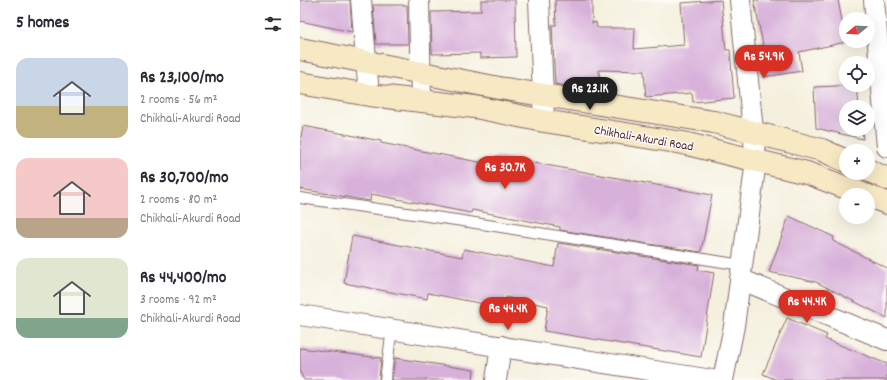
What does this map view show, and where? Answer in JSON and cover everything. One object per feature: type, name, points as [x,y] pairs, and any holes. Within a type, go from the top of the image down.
[{"type":"main road","points":[[300,49],[420,73],[543,95],[714,122],[822,150],[839,158]]},
{"type":"main road","name":"Chikhali-Akurdi Road","points":[[300,83],[369,94],[475,107],[544,121],[682,143],[807,173],[847,188]]},
{"type":"main road","points":[[875,173],[887,179]]},
{"type":"main road","points":[[875,199],[887,204]]},
{"type":"street","points":[[362,0],[369,94]]},
{"type":"street","points":[[419,0],[421,100]]},
{"type":"street","points":[[539,0],[544,121]]},
{"type":"street","points":[[723,380],[734,326],[756,161],[740,0]]},
{"type":"street","points":[[874,0],[883,39],[887,147]]},
{"type":"street","points":[[741,272],[887,340]]},
{"type":"street","points":[[300,315],[501,346],[625,373],[712,380]]},
{"type":"street","points":[[496,380],[501,346]]},
{"type":"lane","points":[[300,198],[456,220],[741,272]]},
{"type":"lane","points":[[385,380],[392,329]]},
{"type":"building","points":[[300,0],[350,0],[352,32],[300,21]]},
{"type":"building","points":[[481,0],[515,0],[516,57],[480,58],[480,53],[432,54],[431,12],[481,11]]},
{"type":"building","points":[[555,0],[592,0],[592,23],[596,22],[597,28],[635,28],[634,49],[684,45],[681,3],[721,0],[726,50],[730,50],[734,98],[693,102],[692,93],[646,97],[644,71],[599,70],[600,85],[572,87],[555,84],[552,25],[556,25]]},
{"type":"building","points":[[754,0],[838,0],[840,12],[839,12],[839,43],[799,52],[802,71],[763,77],[758,46],[763,45]]},
{"type":"building","points":[[373,5],[407,5],[408,44],[376,44]]},
{"type":"building","points":[[839,86],[839,92],[858,92],[858,100],[839,100],[839,133],[816,128],[814,87]]},
{"type":"building","points":[[303,126],[494,165],[496,156],[712,195],[701,252],[560,230],[560,227],[472,210],[471,213],[371,194],[370,201],[300,189],[300,141]]},
{"type":"building","points":[[850,136],[863,136],[863,139]]},
{"type":"building","points":[[789,216],[834,237],[833,241],[887,268],[887,318],[816,282],[769,272]]},
{"type":"building","points":[[352,236],[462,257],[464,249],[554,267],[558,243],[699,265],[698,270],[714,273],[701,357],[544,331],[548,306],[506,297],[504,308],[428,293],[427,299],[344,283]]},
{"type":"building","points":[[787,318],[827,335],[825,339],[887,364],[887,380],[777,380],[763,374]]},
{"type":"building","points":[[300,348],[381,358],[379,380],[304,380],[300,372]]},
{"type":"building","points":[[395,358],[474,370],[473,380],[392,380]]}]
